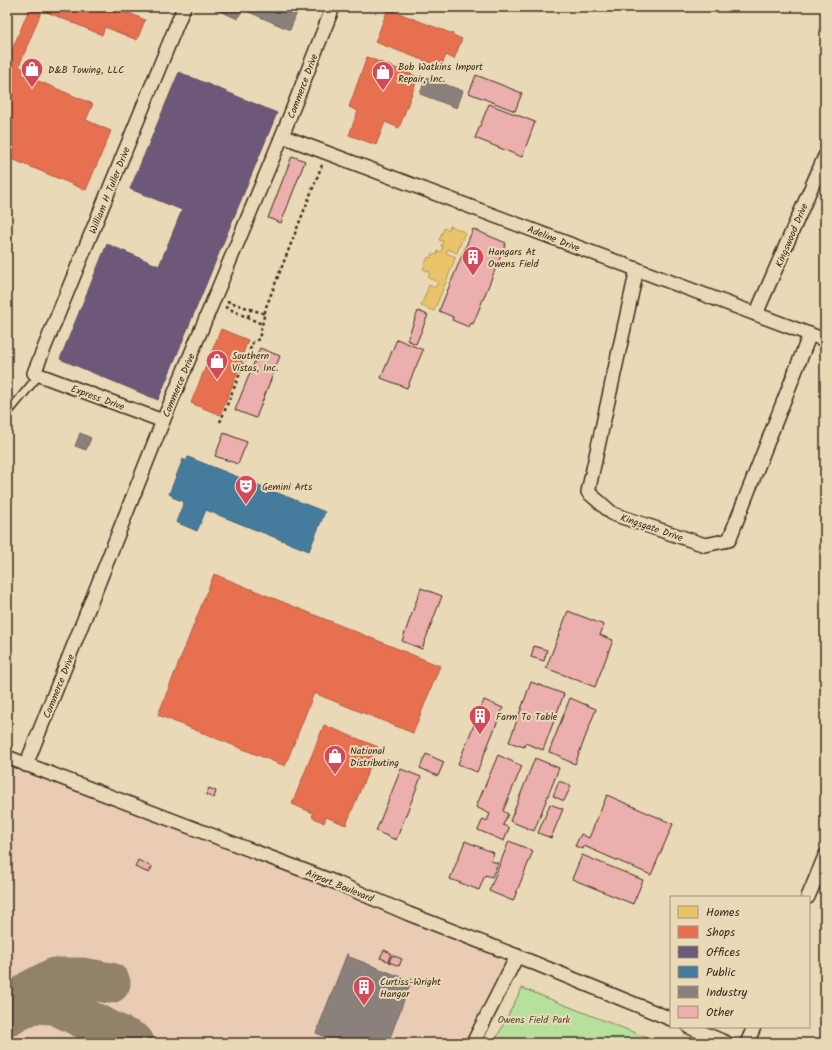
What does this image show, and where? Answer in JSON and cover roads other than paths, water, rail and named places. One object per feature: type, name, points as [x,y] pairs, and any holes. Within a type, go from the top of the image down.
[{"type":"street","name":"William H Tuller Drive","points":[[36,374],[184,7]]},
{"type":"street","name":"Commerce Drive","points":[[26,765],[163,421],[282,136],[333,7]]},
{"type":"street","name":"Adeline Drive","points":[[282,136],[825,340]]},
{"type":"street","name":"Kingswood Drive","points":[[756,314],[825,156]]},
{"type":"street","name":"Kingsgate Drive","points":[[637,269],[588,492],[613,514],[705,545],[729,540],[810,334]]},
{"type":"street","name":"Express Drive","points":[[36,374],[163,421]]},
{"type":"street","name":"Airport Boulevard","points":[[7,757],[337,883],[409,914],[517,956],[670,1020]]},
{"type":"street","points":[[808,896],[825,856]]},
{"type":"street","points":[[473,1043],[517,956]]},
{"type":"street","points":[[691,1028],[727,1043]]},
{"type":"street","points":[[747,1043],[754,1028]]},
{"type":"lane","points":[[7,414],[36,374]]},
{"type":"place","name":"D&B Towing, LLC","points":[[32,88]]},
{"type":"place","name":"Bob Watkins Import Repair, Inc.","points":[[383,92]]},
{"type":"place","name":"Hangars At Owens Field","points":[[473,276]]},
{"type":"place","name":"Southern Vistas, Inc.","points":[[217,380]]},
{"type":"place","name":"Gemini Arts","points":[[246,506]]},
{"type":"place","name":"Farm To Table","points":[[480,736]]},
{"type":"place","name":"National Distributing","points":[[335,776]]},
{"type":"place","name":"Curtiss-Wright Hangar","points":[[364,1006]]},
{"type":"park label","name":"Owens Field Park","points":[[534,1019]]}]
